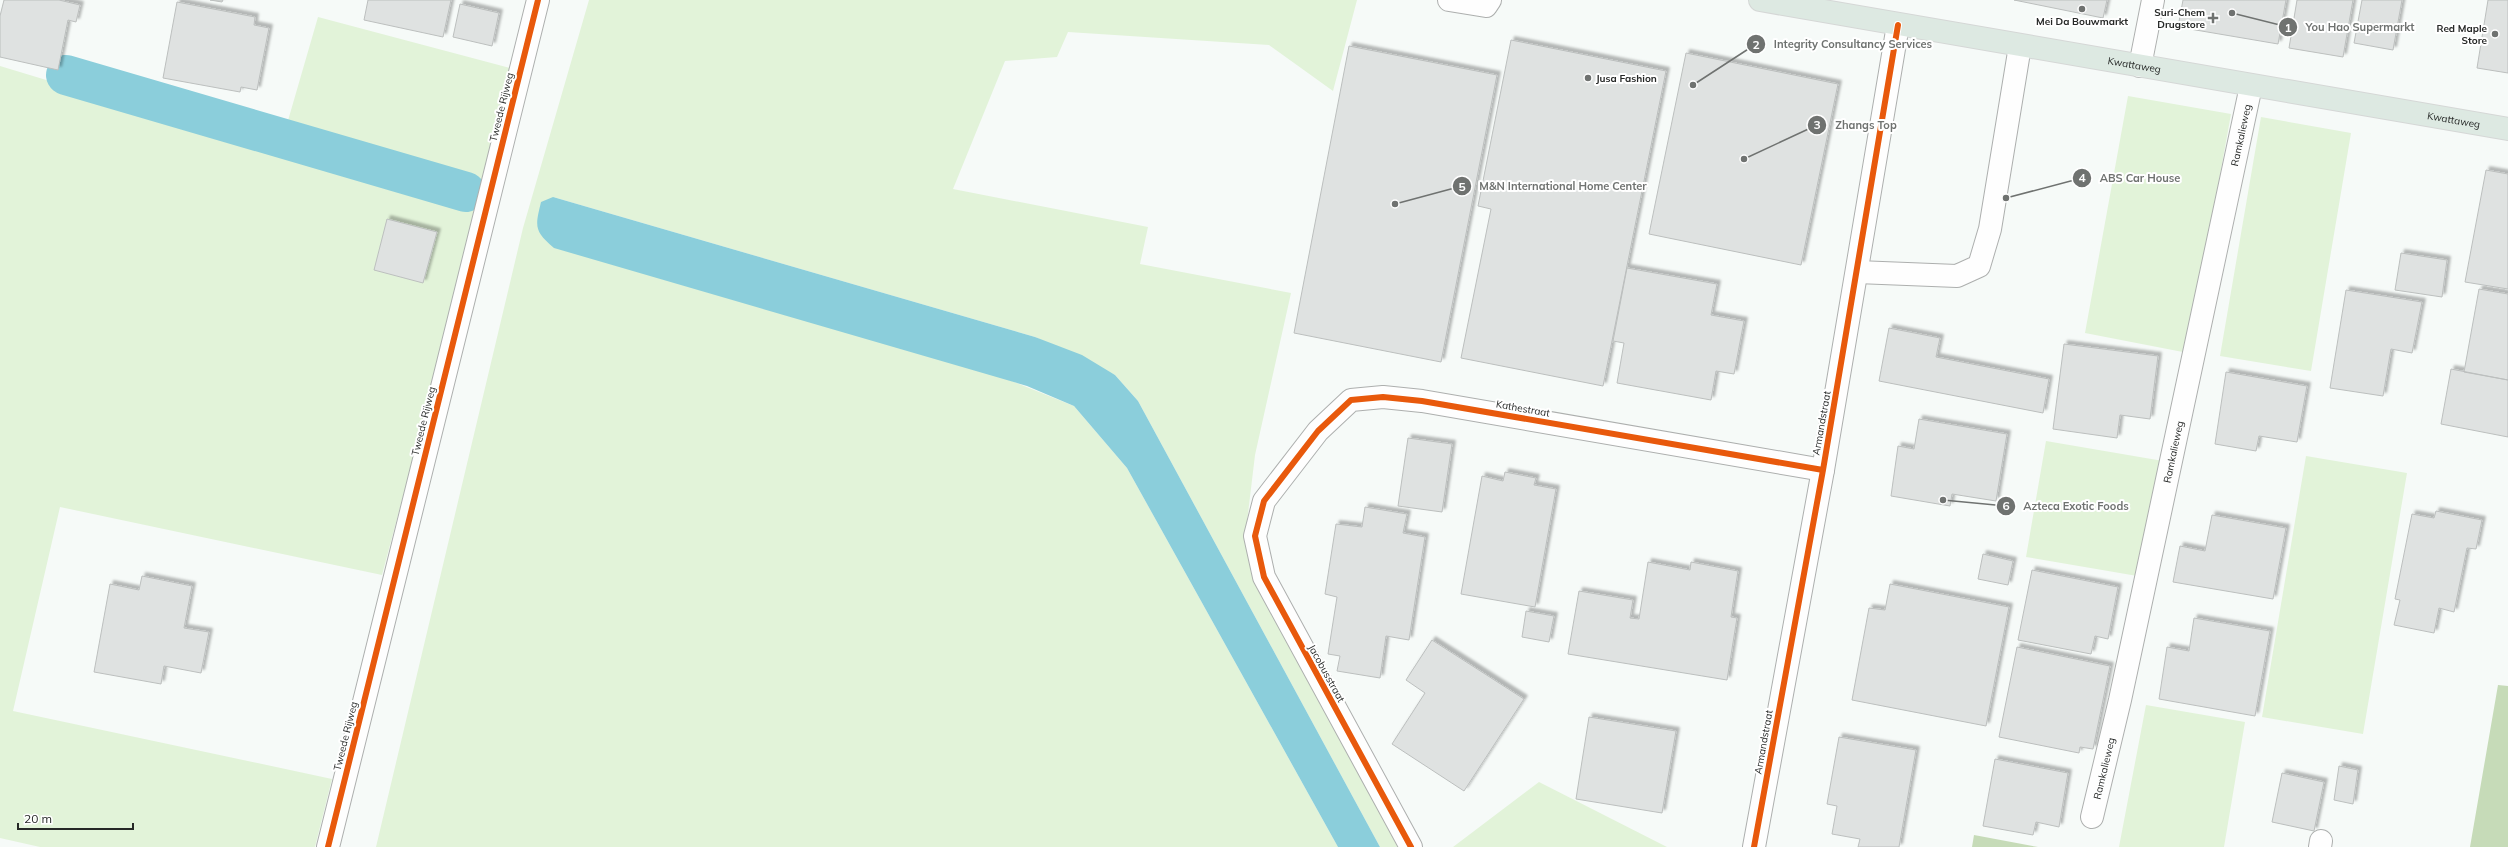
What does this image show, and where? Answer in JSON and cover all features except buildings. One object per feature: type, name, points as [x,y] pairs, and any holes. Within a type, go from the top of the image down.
[{"type":"main road","name":"Kwattaweg","points":[[1760,0],[2251,86],[2508,129]]},
{"type":"street","name":"Tweede Rijweg","points":[[328,847],[538,0]]},
{"type":"street","points":[[1449,0],[1486,6],[1490,0]]},
{"type":"street","points":[[2140,66],[2153,0]]},
{"type":"street","name":"Armandstraat","points":[[1754,847],[1823,470],[1898,25]]},
{"type":"street","points":[[1857,272],[1957,276],[1979,266],[1990,229],[2020,46]]},
{"type":"street","name":"Ramkalieweg","points":[[2092,817],[2120,700],[2251,86]]},
{"type":"street","name":"Kathestraat","points":[[1264,501],[1318,432],[1351,400],[1383,397],[1422,401],[1823,470]]},
{"type":"street","name":"Jacobusstraat","points":[[1264,501],[1256,536],[1264,577],[1411,847]]},
{"type":"green space","points":[[589,0],[1357,0],[1333,91],[1269,45],[1068,32],[1057,57],[1005,61],[953,189],[1148,227],[1140,264],[1291,293],[1255,455],[1247,522],[1252,567],[1399,847],[1380,847],[1138,401],[1115,375],[1035,337],[553,197],[1074,406],[1127,468],[1338,847],[376,847],[523,228]]},
{"type":"green space","points":[[318,17],[514,69],[484,181],[287,124]]},
{"type":"green space","points":[[0,66],[479,211],[382,575],[60,507],[13,711],[332,779],[315,847],[40,847],[0,838]]},
{"type":"green space","points":[[2128,96],[2231,114],[2188,353],[2085,333]]},
{"type":"green space","points":[[2261,117],[2351,133],[2311,371],[2220,356]]},
{"type":"green space","points":[[2046,441],[2169,462],[2149,578],[2026,557]]},
{"type":"green space","points":[[2306,456],[2407,473],[2363,734],[2262,717]]},
{"type":"green space","points":[[2498,685],[2508,686],[2508,847],[2470,847]]},
{"type":"green space","points":[[2146,705],[2245,722],[2224,847],[2119,847]]},
{"type":"green space","points":[[1539,782],[1667,847],[1453,847]]},
{"type":"green space","points":[[1974,835],[2038,847],[1972,847]]},
{"type":"water","points":[[553,197],[1035,337],[1082,355],[1115,375],[1138,401],[1380,847],[1338,847],[1127,468],[1074,406],[1027,386],[554,248],[540,233],[537,223],[541,202]]},
{"type":"waterway","points":[[66,75],[466,192]]},
{"type":"cycle path","points":[[328,847],[538,0]]},
{"type":"cycle path","points":[[1754,847],[1823,470],[1898,25]]},
{"type":"cycle path","points":[[1411,847],[1264,577],[1255,536],[1264,501],[1318,431],[1351,400],[1383,397],[1422,401],[1823,470]]},
{"type":"place","name":"Mei Da Bouwmarkt","points":[[2082,9]]},
{"type":"place","name":"You Hao Supermarkt","points":[[2232,13]]},
{"type":"place","name":"Suri-Chem Drugstore","points":[[2213,18]]},
{"type":"place","name":"Red Maple Store","points":[[2495,34]]},
{"type":"place","name":"Jusa Fashion","points":[[1588,78]]},
{"type":"place","name":"Integrity Consultancy Services","points":[[1693,85]]},
{"type":"place","name":"Zhangs Top","points":[[1744,159]]},
{"type":"place","name":"ABS Car House","points":[[2006,198]]},
{"type":"place","name":"M&N International Home Center","points":[[1395,204]]},
{"type":"place","name":"Azteca Exotic Foods","points":[[1943,500]]}]
